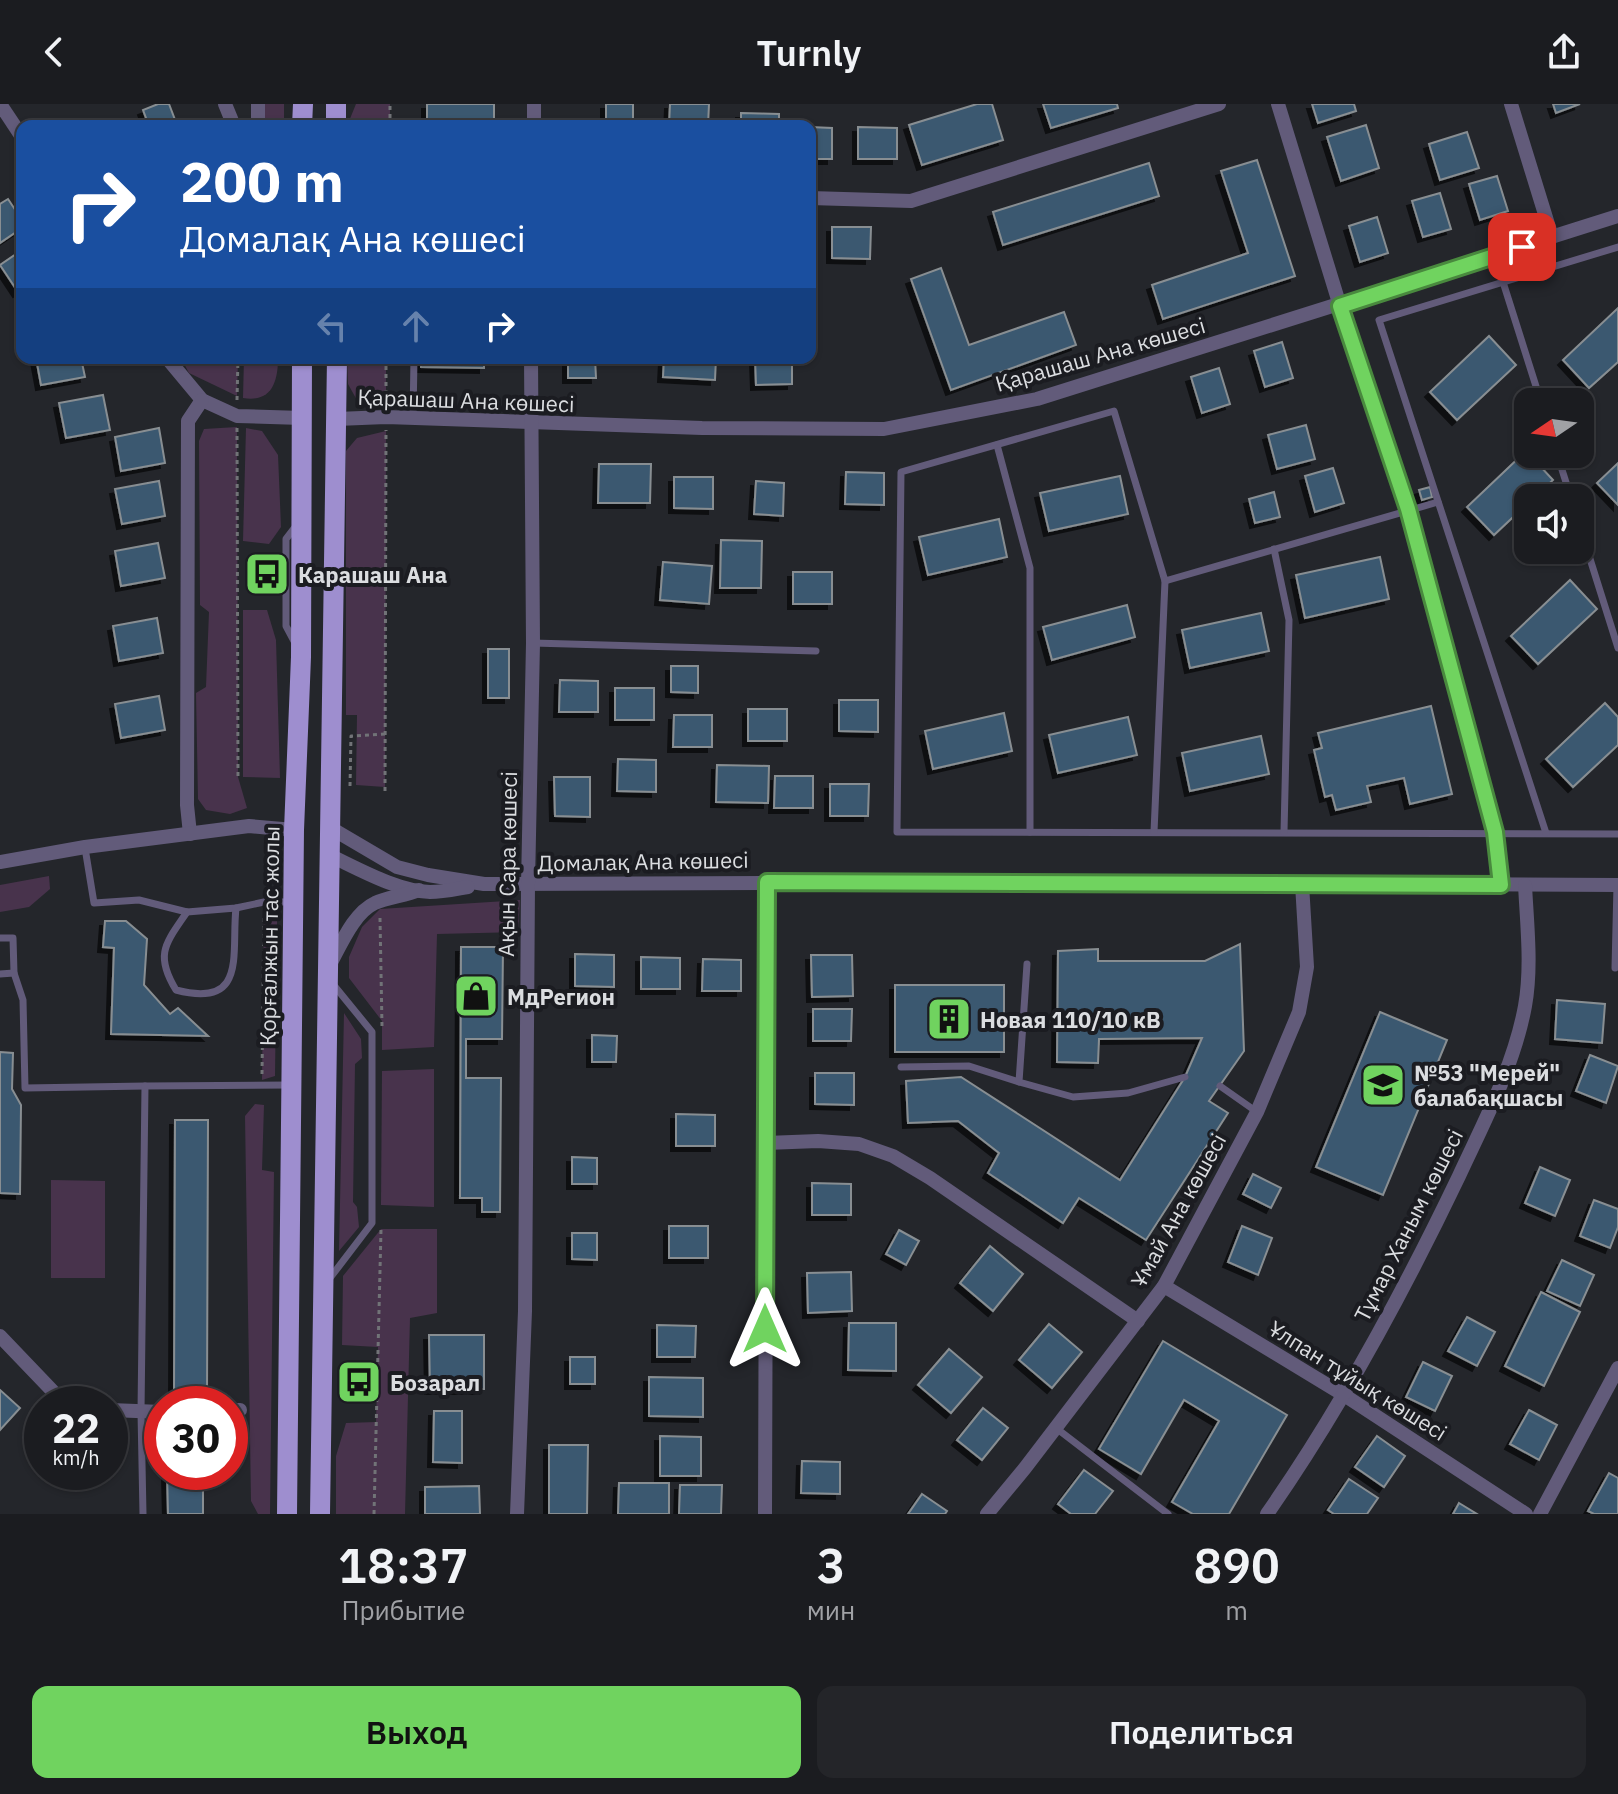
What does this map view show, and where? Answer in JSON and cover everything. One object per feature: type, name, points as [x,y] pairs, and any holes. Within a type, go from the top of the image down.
[{"type":"main road","name":"Қорғалжын тас жолы","points":[[287,1514],[294,830],[301,657],[302,364]]},
{"type":"main road","points":[[320,1514],[337,364]]},
{"type":"main road","points":[[294,830],[329,827]]},
{"type":"main road","points":[[294,830],[329,855]]},
{"type":"street","points":[[0,104],[16,128]]},
{"type":"street","points":[[816,198],[911,201],[1219,104]]},
{"type":"street","points":[[1278,104],[1340,306]]},
{"type":"street","points":[[1511,104],[1552,237]]},
{"type":"street","name":"Қарашаш Ана көшесі","points":[[337,419],[386,417],[530,423],[884,429],[1037,399],[1618,216]]},
{"type":"street","points":[[172,364],[202,400],[237,416],[302,418]]},
{"type":"street","name":"Ақын Сара көшесі","points":[[517,1514],[525,1311],[533,643],[531,364]]},
{"type":"street","points":[[190,834],[187,805],[188,421],[202,400]]},
{"type":"street","points":[[0,862],[85,847],[249,826],[294,830]]},
{"type":"street","name":"Домалақ Ана көшесі","points":[[329,827],[397,867],[484,884]]},
{"type":"street","name":"Домалақ Ана көшесі","points":[[329,855],[374,875],[431,892],[484,884],[767,882],[1618,885]]},
{"type":"street","points":[[765,1514],[767,882]]},
{"type":"street","name":"Ұмай Ана көшесі","points":[[987,1514],[1164,1286],[1257,1112],[1299,1012],[1307,967],[1302,884]]},
{"type":"street","name":"Тұмар Ханым көшесі","points":[[1267,1514],[1344,1395],[1421,1255],[1489,1112],[1513,1050],[1525,1006],[1528,965],[1525,885]]},
{"type":"street","points":[[329,973],[362,913],[375,903],[419,890]]},
{"type":"street","points":[[766,1143],[818,1141],[859,1144],[893,1156],[930,1178],[1138,1321]]},
{"type":"street","name":"Ұлпан тұйық көшесі","points":[[1164,1286],[1344,1395],[1526,1514]]},
{"type":"street","points":[[0,1336],[48,1386]]},
{"type":"street","points":[[1540,1514],[1618,1368]]},
{"type":"street","points":[[128,1411],[141,1412]]},
{"type":"lane","points":[[1546,833],[1379,320],[1618,247]]},
{"type":"lane","points":[[1503,282],[1537,388]]},
{"type":"lane","points":[[1340,306],[1408,509],[1495,832],[1501,885]]},
{"type":"lane","points":[[413,418],[414,364]]},
{"type":"lane","points":[[1154,832],[1165,581],[1114,411],[901,472],[897,832],[1618,834]]},
{"type":"lane","points":[[997,445],[1030,568],[1030,832]]},
{"type":"lane","points":[[1165,581],[1438,502]]},
{"type":"lane","points":[[1274,549],[1289,620],[1284,832]]},
{"type":"lane","points":[[1592,564],[1618,648]]},
{"type":"lane","points":[[533,643],[816,651]]},
{"type":"lane","points":[[85,847],[94,903],[139,900],[187,912],[293,901]]},
{"type":"lane","points":[[1615,968],[1618,885]]},
{"type":"lane","points":[[187,912],[168,939],[162,958],[176,990],[195,995],[215,992],[225,984],[235,968],[236,908]]},
{"type":"lane","points":[[0,938],[13,938],[14,973],[23,1000],[25,1088],[291,1085]]},
{"type":"lane","points":[[1019,1082],[1027,964]]},
{"type":"lane","points":[[0,974],[14,973]]},
{"type":"lane","points":[[324,1286],[372,1223],[372,1032],[329,973]]},
{"type":"lane","points":[[901,1067],[969,1066],[1073,1097],[1128,1093],[1185,1077]]},
{"type":"lane","points":[[143,1514],[141,1412],[145,1086]]},
{"type":"lane","points":[[1220,1086],[1257,1112]]},
{"type":"lane","points":[[1056,1428],[1168,1514]]},
{"type":"path","points":[[237,403],[238,364]]},
{"type":"path","points":[[385,791],[386,364]]},
{"type":"path","points":[[237,427],[238,777]]},
{"type":"path","points":[[350,786],[351,736],[385,734]]},
{"type":"path","points":[[262,1086],[264,902]]},
{"type":"shaded area","points":[[263,104],[284,104],[284,120],[264,120]]},
{"type":"shaded area","points":[[356,104],[390,104],[390,120],[349,120]]},
{"type":"shaded area","points":[[184,364],[238,364],[237,396],[189,373]]},
{"type":"shaded area","points":[[244,364],[278,364],[275,382],[267,394],[253,399],[243,398]]},
{"type":"shaded area","points":[[347,364],[386,364],[386,409],[358,402],[348,384]]},
{"type":"shaded area","points":[[237,427],[238,777],[247,808],[230,814],[206,810],[198,799],[196,693],[206,687],[209,612],[200,605],[199,441],[204,429]]},
{"type":"shaded area","points":[[246,428],[262,431],[278,455],[281,527],[269,544],[243,541]]},
{"type":"shaded area","points":[[386,431],[385,787],[356,785],[357,715],[346,715],[346,451],[357,438]]},
{"type":"shaded area","points":[[243,610],[267,610],[276,640],[280,778],[243,777]]},
{"type":"shaded area","points":[[49,876],[50,889],[29,907],[0,912],[0,885]]},
{"type":"shaded area","points":[[520,900],[518,932],[437,934],[434,1047],[382,1050],[382,1021],[349,978],[349,957],[362,927],[380,909]]},
{"type":"shaded area","points":[[264,917],[277,921],[275,1076],[262,1080]]},
{"type":"shaded area","points":[[344,1013],[361,1039],[362,1058],[355,1064],[353,1202],[357,1207],[359,1227],[339,1251]]},
{"type":"shaded area","points":[[434,1069],[434,1207],[381,1205],[382,1071]]},
{"type":"shaded area","points":[[255,1104],[264,1105],[262,1170],[274,1172],[270,1514],[258,1514],[251,1501],[245,1116]]},
{"type":"shaded area","points":[[51,1180],[105,1181],[105,1278],[51,1278]]},
{"type":"shaded area","points":[[381,1229],[437,1229],[437,1313],[410,1318],[405,1514],[336,1514],[336,1456],[346,1423],[376,1422],[378,1347],[342,1345],[343,1276]]},
{"type":"building","points":[[158,104],[169,104],[175,120],[147,120],[143,110]]},
{"type":"building","points":[[427,104],[494,104],[494,120],[427,120]]},
{"type":"building","points":[[606,104],[633,104],[633,120],[606,120]]},
{"type":"building","points":[[670,104],[709,104],[708,120],[669,120]]},
{"type":"building","points":[[977,104],[992,104],[1003,140],[922,165],[909,125]]},
{"type":"building","points":[[1043,104],[1117,104],[1118,108],[1051,128]]},
{"type":"building","points":[[1312,104],[1354,104],[1356,111],[1318,123]]},
{"type":"building","points":[[1553,104],[1580,104],[1556,113]]},
{"type":"building","points":[[741,113],[779,114],[779,120],[741,120]]},
{"type":"building","points":[[1366,125],[1379,168],[1341,181],[1327,137]]},
{"type":"building","points":[[816,127],[832,128],[832,159],[816,159]]},
{"type":"building","points":[[858,127],[897,128],[897,159],[858,159]]},
{"type":"building","points":[[1467,132],[1479,168],[1440,180],[1429,144]]},
{"type":"building","points":[[1257,160],[1295,276],[1163,319],[1152,285],[1248,253],[1221,171]]},
{"type":"building","points":[[1149,163],[1159,196],[1003,245],[993,212]]},
{"type":"building","points":[[1497,176],[1508,211],[1480,220],[1469,184]]},
{"type":"building","points":[[1440,193],[1451,229],[1423,237],[1412,201]]},
{"type":"building","points":[[8,199],[16,211],[16,232],[0,243],[0,204]]},
{"type":"building","points":[[1377,217],[1388,253],[1360,262],[1349,226]]},
{"type":"building","points":[[832,227],[871,227],[870,259],[832,258]]},
{"type":"building","points":[[16,254],[16,289],[0,265]]},
{"type":"building","points":[[941,268],[969,345],[1064,312],[1076,345],[951,390],[911,279]]},
{"type":"building","points":[[1618,308],[1618,362],[1589,388],[1563,360]]},
{"type":"building","points":[[1489,336],[1516,365],[1457,420],[1430,392]]},
{"type":"building","points":[[1282,342],[1293,378],[1265,387],[1254,351]]},
{"type":"building","points":[[37,364],[82,364],[85,377],[41,385]]},
{"type":"building","points":[[421,364],[484,364],[484,368],[421,367]]},
{"type":"building","points":[[568,364],[595,364],[596,378],[568,378]]},
{"type":"building","points":[[664,364],[716,364],[715,380],[663,377]]},
{"type":"building","points":[[755,364],[792,364],[792,384],[756,385]]},
{"type":"building","points":[[1219,368],[1230,404],[1202,413],[1191,377]]},
{"type":"building","points":[[103,395],[110,430],[66,438],[59,403]]},
{"type":"building","points":[[1306,425],[1315,459],[1277,469],[1268,435]]},
{"type":"building","points":[[159,428],[165,463],[121,471],[115,437]]},
{"type":"building","points":[[1514,462],[1514,468],[1542,468],[1553,480],[1549,484],[1514,484],[1514,516],[1494,535],[1467,507]]},
{"type":"building","points":[[1618,463],[1618,505],[1597,483]]},
{"type":"building","points":[[599,464],[651,464],[650,503],[598,503]]},
{"type":"building","points":[[1333,468],[1344,503],[1315,512],[1305,476]]},
{"type":"building","points":[[846,472],[884,473],[884,505],[845,504]]},
{"type":"building","points":[[1120,476],[1128,514],[1049,531],[1040,493]]},
{"type":"building","points":[[674,477],[713,477],[713,509],[674,508]]},
{"type":"building","points":[[159,481],[165,516],[122,524],[115,489]]},
{"type":"building","points":[[756,481],[784,483],[783,516],[754,514]]},
{"type":"building","points":[[1430,487],[1432,497],[1422,500],[1419,490]]},
{"type":"building","points":[[1274,492],[1280,517],[1255,523],[1249,499]]},
{"type":"building","points":[[999,519],[1007,557],[928,575],[919,537]]},
{"type":"building","points":[[721,540],[762,541],[761,588],[720,588]]},
{"type":"building","points":[[158,543],[165,578],[121,586],[115,551]]},
{"type":"building","points":[[1380,557],[1389,599],[1305,618],[1296,575]]},
{"type":"building","points":[[663,562],[712,566],[709,604],[660,600]]},
{"type":"building","points":[[793,572],[832,572],[832,604],[793,604]]},
{"type":"building","points":[[1570,580],[1597,609],[1538,664],[1511,636]]},
{"type":"building","points":[[1127,605],[1135,637],[1052,660],[1043,627]]},
{"type":"building","points":[[1261,613],[1269,651],[1190,668],[1182,630]]},
{"type":"building","points":[[157,618],[163,653],[119,661],[113,626]]},
{"type":"building","points":[[488,649],[509,649],[509,698],[488,698]]},
{"type":"building","points":[[671,666],[698,666],[698,693],[671,692]]},
{"type":"building","points":[[560,680],[598,681],[598,712],[559,712]]},
{"type":"building","points":[[615,688],[654,688],[654,720],[615,720]]},
{"type":"building","points":[[159,696],[165,730],[121,738],[115,704]]},
{"type":"building","points":[[839,700],[878,700],[878,732],[839,731]]},
{"type":"building","points":[[1605,703],[1618,717],[1618,745],[1573,787],[1546,759]]},
{"type":"building","points":[[1431,706],[1452,794],[1410,804],[1404,778],[1367,786],[1371,802],[1336,810],[1332,795],[1325,797],[1314,750],[1322,748],[1318,733]]},
{"type":"building","points":[[748,709],[787,709],[787,741],[748,741]]},
{"type":"building","points":[[1004,713],[1012,751],[933,769],[925,731]]},
{"type":"building","points":[[674,715],[712,715],[712,747],[673,747]]},
{"type":"building","points":[[1128,717],[1137,755],[1058,773],[1049,735]]},
{"type":"building","points":[[1261,736],[1269,774],[1190,791],[1182,753]]},
{"type":"building","points":[[618,759],[656,760],[656,792],[617,791]]},
{"type":"building","points":[[717,765],[769,766],[768,803],[716,802]]},
{"type":"building","points":[[775,776],[813,776],[813,808],[774,808]]},
{"type":"building","points":[[554,777],[590,777],[590,817],[555,816]]},
{"type":"building","points":[[830,784],[869,784],[868,816],[830,816]]},
{"type":"building","points":[[105,921],[126,921],[147,939],[144,985],[170,1014],[178,1008],[208,1036],[111,1034],[114,948],[103,947]]},
{"type":"building","points":[[1240,944],[1244,1051],[1209,1101],[1228,1113],[1146,1240],[1079,1198],[1063,1223],[988,1173],[999,1153],[958,1121],[908,1123],[906,1081],[961,1077],[1120,1180],[1185,1077],[1202,1038],[1099,1039],[1098,1063],[1057,1062],[1058,951],[1098,949],[1098,961],[1205,961]]},
{"type":"building","points":[[461,947],[503,947],[502,1039],[466,1039],[466,1078],[501,1078],[500,1212],[482,1212],[482,1198],[460,1198]]},
{"type":"building","points":[[575,954],[614,955],[614,987],[575,986]]},
{"type":"building","points":[[811,955],[852,955],[853,996],[812,997]]},
{"type":"building","points":[[641,957],[680,958],[680,989],[641,989]]},
{"type":"building","points":[[703,959],[741,960],[741,991],[702,991]]},
{"type":"building","name":"Новая 110/10 кВ","points":[[895,985],[1004,985],[1004,1052],[895,1052]]},
{"type":"building","points":[[1557,1000],[1605,1004],[1602,1043],[1555,1039]]},
{"type":"building","points":[[813,1009],[852,1009],[851,1041],[813,1041]]},
{"type":"building","points":[[1380,1012],[1447,1040],[1383,1195],[1316,1167]]},
{"type":"building","points":[[592,1035],[617,1036],[616,1062],[592,1062]]},
{"type":"building","points":[[0,1052],[13,1053],[12,1089],[21,1105],[20,1194],[0,1193]]},
{"type":"building","points":[[1590,1055],[1618,1066],[1606,1103],[1576,1091]]},
{"type":"building","points":[[815,1073],[854,1073],[854,1105],[815,1104]]},
{"type":"building","points":[[676,1114],[715,1115],[715,1146],[676,1146]]},
{"type":"building","points":[[175,1120],[208,1120],[207,1386],[174,1386]]},
{"type":"building","points":[[572,1157],[597,1158],[597,1184],[572,1184]]},
{"type":"building","points":[[1540,1167],[1570,1180],[1555,1216],[1525,1203]]},
{"type":"building","points":[[1253,1174],[1281,1188],[1271,1208],[1243,1194]]},
{"type":"building","points":[[812,1183],[851,1184],[851,1215],[812,1215]]},
{"type":"building","points":[[1594,1200],[1618,1209],[1618,1227],[1610,1248],[1580,1236]]},
{"type":"building","points":[[669,1226],[708,1226],[708,1258],[669,1258]]},
{"type":"building","points":[[1242,1226],[1272,1238],[1258,1275],[1228,1262]]},
{"type":"building","points":[[899,1230],[919,1241],[906,1265],[886,1254]]},
{"type":"building","points":[[572,1233],[597,1233],[597,1260],[572,1259]]},
{"type":"building","points":[[990,1246],[1023,1274],[993,1311],[960,1283]]},
{"type":"building","points":[[1562,1260],[1594,1275],[1580,1306],[1547,1291]]},
{"type":"building","points":[[851,1272],[852,1311],[808,1313],[807,1273]]},
{"type":"building","points":[[1541,1292],[1580,1312],[1544,1386],[1505,1366]]},
{"type":"building","points":[[1467,1317],[1495,1332],[1477,1366],[1448,1351]]},
{"type":"building","points":[[849,1323],[896,1323],[896,1371],[848,1370]]},
{"type":"building","points":[[1049,1324],[1082,1352],[1052,1388],[1019,1360]]},
{"type":"building","points":[[657,1325],[696,1326],[695,1357],[657,1357]]},
{"type":"building","points":[[429,1335],[484,1335],[484,1389],[430,1389]]},
{"type":"building","points":[[1163,1341],[1287,1415],[1229,1514],[1193,1514],[1172,1502],[1219,1421],[1184,1400],[1141,1474],[1099,1449]]},
{"type":"building","points":[[949,1349],[982,1377],[951,1413],[918,1385]]},
{"type":"building","points":[[570,1357],[595,1357],[595,1384],[570,1384]]},
{"type":"building","points":[[1423,1362],[1452,1376],[1435,1411],[1406,1397]]},
{"type":"building","points":[[649,1377],[703,1378],[703,1417],[649,1416]]},
{"type":"building","points":[[0,1390],[20,1408],[0,1430]]},
{"type":"building","points":[[983,1408],[1008,1428],[982,1460],[957,1440]]},
{"type":"building","points":[[1529,1410],[1557,1425],[1539,1460],[1510,1444]]},
{"type":"building","points":[[434,1411],[462,1411],[462,1463],[433,1462]]},
{"type":"building","points":[[660,1436],[701,1437],[701,1476],[660,1476]]},
{"type":"building","points":[[1377,1436],[1405,1456],[1384,1487],[1355,1467]]},
{"type":"building","points":[[549,1445],[588,1445],[587,1514],[549,1514]]},
{"type":"building","points":[[802,1461],[840,1462],[840,1494],[801,1493]]},
{"type":"building","points":[[1084,1470],[1113,1491],[1095,1514],[1071,1514],[1058,1504]]},
{"type":"building","points":[[1609,1473],[1618,1478],[1618,1514],[1594,1514],[1588,1511]]},
{"type":"building","points":[[1349,1479],[1378,1498],[1367,1514],[1334,1514],[1328,1510]]},
{"type":"building","points":[[619,1483],[669,1483],[669,1514],[618,1514]]},
{"type":"building","points":[[680,1485],[722,1485],[721,1514],[679,1514]]},
{"type":"building","points":[[479,1486],[480,1514],[425,1514],[425,1487]]},
{"type":"building","points":[[167,1490],[203,1490],[203,1514],[168,1514]]},
{"type":"building","points":[[922,1494],[947,1511],[945,1514],[908,1514]]},
{"type":"building","points":[[1459,1503],[1477,1514],[1453,1514]]},
{"type":"place","name":"Карашаш Ана","points":[[267,574]]},
{"type":"place","name":"МдРегион","points":[[476,996]]},
{"type":"place","name":"Новая 110/10 кВ","points":[[949,1019]]},
{"type":"place","name":"№53 \"Мерей\" балабақшасы","points":[[1383,1085]]},
{"type":"place","name":"Бозарал","points":[[359,1382]]},
{"type":"route","points":[[765,1329],[767,882],[1501,885],[1495,832],[1408,509],[1340,306],[1522,247]]}]
